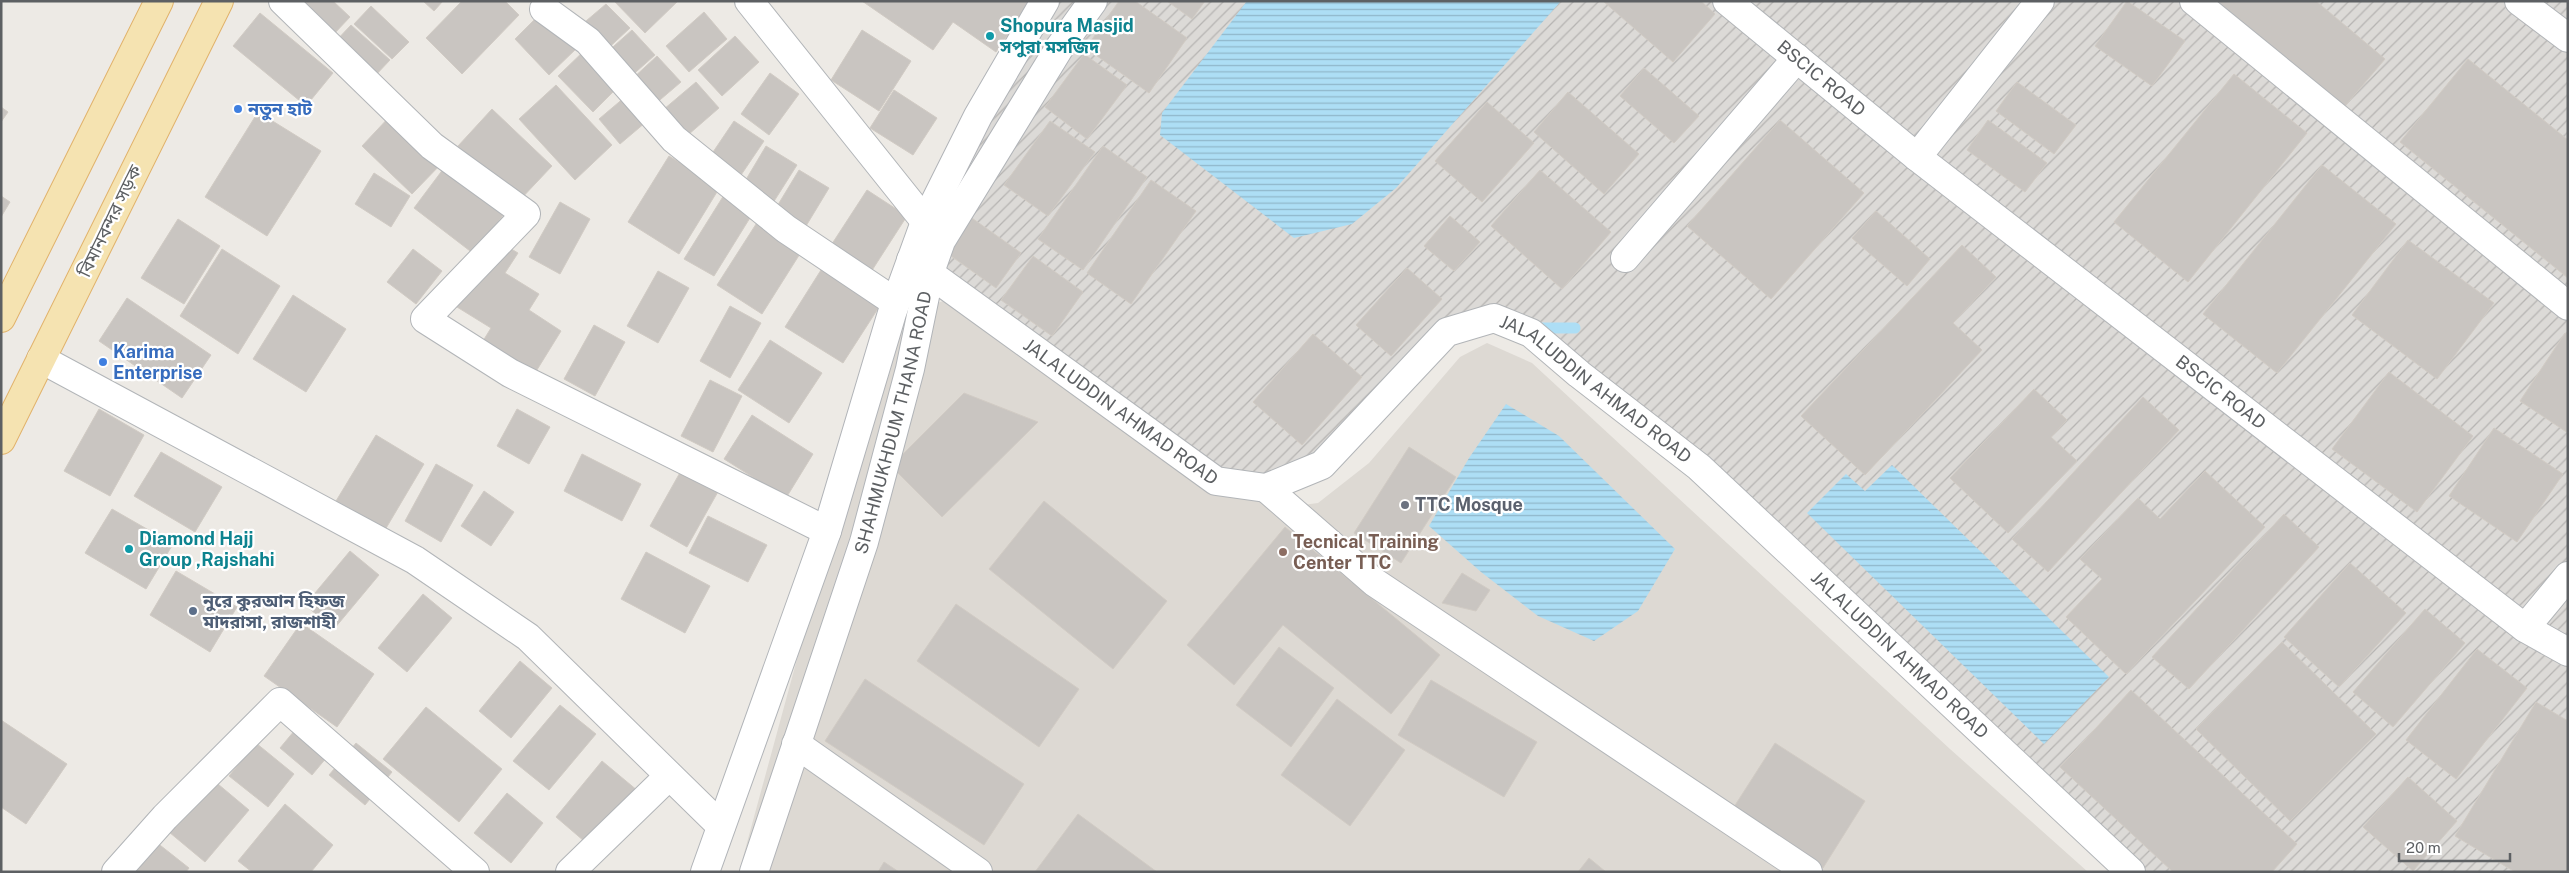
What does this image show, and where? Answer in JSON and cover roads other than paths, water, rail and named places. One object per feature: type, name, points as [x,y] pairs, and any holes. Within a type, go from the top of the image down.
[{"type":"main road","points":[[1,318],[159,1]]},
{"type":"main road","name":"বিমানবন্দর সড়ক","points":[[1,440],[219,1]]},
{"type":"street","points":[[284,1],[432,146],[526,214],[425,320],[510,373],[827,531]]},
{"type":"street","points":[[749,1],[933,231]]},
{"type":"street","name":"SHAHMUKHDUM THANA ROAD","points":[[754,872],[864,542],[910,369],[921,266],[978,116],[1044,1]]},
{"type":"street","name":"SHAHMUKHDUM THANA ROAD","points":[[933,231],[1093,1]]},
{"type":"street","name":"BSCIC ROAD","points":[[1727,1],[1917,157],[2524,628],[2568,652]]},
{"type":"street","points":[[1917,157],[2040,1]]},
{"type":"street","points":[[2194,1],[2568,306]]},
{"type":"street","points":[[2519,1],[2568,38]]},
{"type":"street","points":[[544,8],[588,41],[674,139],[786,229],[895,302]]},
{"type":"street","points":[[1625,258],[1797,58]]},
{"type":"street","name":"SHAHMUKHDUM THANA ROAD","points":[[705,872],[827,531],[895,302],[921,266]]},
{"type":"street","name":"JALALUDDIN AHMAD ROAD","points":[[921,266],[1216,481],[1266,488],[1322,466],[1447,332],[1494,318],[1531,333],[1579,374],[1699,467],[2131,872]]},
{"type":"street","points":[[41,359],[415,560],[528,637],[721,826]]},
{"type":"street","points":[[1266,488],[1374,582],[1808,872]]},
{"type":"street","points":[[2524,628],[2568,576]]},
{"type":"street","points":[[116,872],[165,817],[280,702],[474,872]]},
{"type":"street","points":[[796,744],[978,872]]},
{"type":"street","points":[[570,872],[669,776]]},
{"type":"water","points":[[1247,1],[1561,1],[1396,188],[1352,224],[1294,238],[1160,135],[1162,113]]},
{"type":"water","points":[[1506,404],[1559,436],[1675,549],[1638,611],[1594,641],[1538,616],[1481,572],[1429,526],[1469,458]]},
{"type":"water","points":[[1892,465],[2109,677],[2044,744],[1807,513],[1846,474],[1865,491]]},
{"type":"waterway","points":[[1531,328],[1575,328]]},
{"type":"place","name":"Shopura Masjid সপুরা মসজিদ","points":[[990,36]]},
{"type":"place","name":"নতুন হাট","points":[[238,109]]},
{"type":"place","name":"Karima Enterprise","points":[[103,362]]},
{"type":"place","name":"TTC Mosque","points":[[1405,505]]},
{"type":"place","name":"Diamond Hajj Group ,Rajshahi","points":[[129,549]]},
{"type":"place","name":"Tecnical Training Center TTC","points":[[1283,552]]},
{"type":"place","name":"নুরে কুরআন হিফজ মাদরাসা, রাজশাহী","points":[[193,611]]}]
